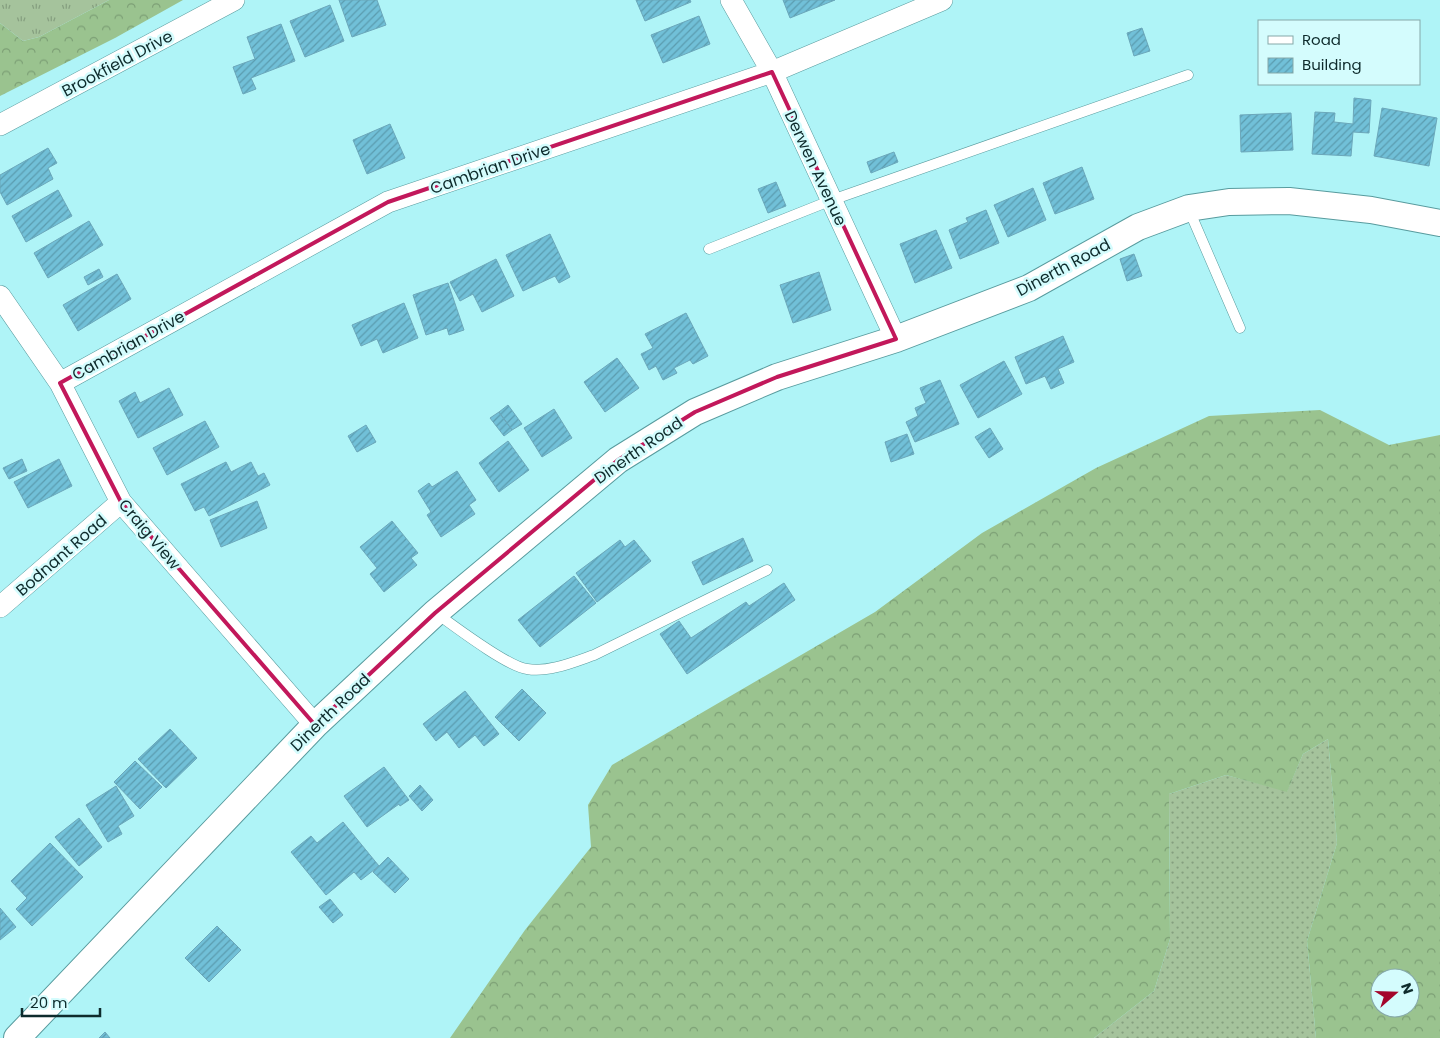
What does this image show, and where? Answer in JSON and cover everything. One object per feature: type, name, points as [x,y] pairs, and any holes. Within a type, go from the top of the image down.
[{"type":"street","name":"Brookfield Drive","points":[[0,125],[234,0]]},
{"type":"street","name":"Derwen Avenue","points":[[731,0],[772,72],[896,339]]},
{"type":"street","name":"Cambrian Drive","points":[[60,383],[388,202],[772,72],[942,0]]},
{"type":"street","name":"Dinerth Road","points":[[16,1038],[314,725],[436,613],[618,460],[695,412],[777,377],[896,339],[1029,288],[1138,228],[1189,208],[1229,202],[1289,202],[1371,210],[1440,223]]},
{"type":"street","name":"Craig View","points":[[0,296],[60,383],[121,502],[314,725]]},
{"type":"street","name":"Bodnant Road","points":[[0,607],[121,502]]},
{"type":"lane","points":[[709,249],[832,200],[1188,75]]},
{"type":"lane","points":[[1189,208],[1240,328]]},
{"type":"lane","points":[[436,613],[506,660],[526,670],[550,668],[594,655],[767,570]]},
{"type":"highlighted area","points":[[772,72],[896,339],[777,377],[695,412],[618,460],[435,613],[315,725],[121,502],[60,383],[388,202]]},
{"type":"green space","points":[[0,0],[109,0],[39,37],[23,41],[0,23]]},
{"type":"green space","points":[[109,0],[183,0],[115,38],[0,96],[0,23],[23,41],[39,37]]},
{"type":"green space","points":[[1320,410],[1389,445],[1440,435],[1440,1038],[1316,1038],[1307,941],[1337,843],[1328,739],[1303,754],[1287,792],[1226,775],[1169,794],[1170,939],[1154,991],[1094,1038],[450,1038],[525,930],[591,847],[588,805],[612,765],[875,612],[982,533],[1096,468],[1209,416]]},
{"type":"green space","points":[[1328,739],[1337,843],[1307,941],[1316,1038],[1094,1038],[1154,991],[1170,939],[1169,794],[1226,775],[1287,791],[1303,754]]},
{"type":"building","points":[[339,0],[377,0],[386,25],[352,37]]},
{"type":"building","points":[[636,0],[690,0],[691,2],[645,21]]},
{"type":"building","points":[[783,0],[835,0],[790,18]]},
{"type":"building","points":[[330,5],[344,41],[305,57],[290,21]]},
{"type":"building","points":[[699,16],[710,44],[663,63],[651,35]]},
{"type":"building","points":[[281,24],[295,61],[251,78],[256,89],[243,94],[233,67],[255,59],[247,37]]},
{"type":"building","points":[[1142,28],[1150,51],[1134,56],[1127,33]]},
{"type":"building","points":[[1354,98],[1371,100],[1369,133],[1353,132],[1351,156],[1312,154],[1315,112],[1335,113],[1334,122],[1353,124]]},
{"type":"building","points":[[1382,108],[1437,118],[1429,166],[1374,156]]},
{"type":"building","points":[[1291,113],[1293,150],[1241,152],[1240,115]]},
{"type":"building","points":[[390,124],[405,158],[367,174],[353,140]]},
{"type":"building","points":[[48,148],[57,163],[48,168],[53,179],[7,205],[0,192],[0,175]]},
{"type":"building","points":[[894,152],[898,162],[871,173],[867,162]]},
{"type":"building","points":[[1082,167],[1094,199],[1055,214],[1043,183]]},
{"type":"building","points":[[776,182],[786,206],[768,213],[758,189]]},
{"type":"building","points":[[1033,188],[1046,220],[1008,237],[994,205]]},
{"type":"building","points":[[58,190],[72,216],[26,242],[12,216]]},
{"type":"building","points":[[986,210],[999,243],[960,259],[949,230],[968,222],[966,218]]},
{"type":"building","points":[[89,221],[103,245],[48,278],[34,253]]},
{"type":"building","points":[[936,230],[952,268],[915,283],[900,244]]},
{"type":"building","points":[[550,234],[570,277],[559,283],[555,276],[523,291],[506,255]]},
{"type":"building","points":[[1134,254],[1142,276],[1127,281],[1120,259]]},
{"type":"building","points":[[496,259],[514,296],[482,312],[473,294],[460,301],[450,282]]},
{"type":"building","points":[[99,269],[103,277],[88,285],[84,277]]},
{"type":"building","points":[[819,272],[831,310],[793,323],[780,285]]},
{"type":"building","points":[[117,274],[131,299],[78,331],[63,305]]},
{"type":"building","points":[[448,283],[464,330],[449,335],[447,328],[426,335],[413,295]]},
{"type":"building","points":[[404,303],[418,338],[383,353],[377,339],[361,346],[352,325]]},
{"type":"building","points":[[686,313],[708,356],[693,364],[690,360],[674,368],[677,373],[663,380],[656,366],[649,370],[641,354],[653,348],[645,334]]},
{"type":"building","points":[[1063,336],[1074,362],[1058,369],[1064,383],[1051,389],[1045,376],[1026,384],[1015,357]]},
{"type":"building","points":[[617,358],[639,388],[605,412],[584,382]]},
{"type":"building","points":[[1004,361],[1022,394],[978,418],[960,385]]},
{"type":"building","points":[[940,380],[959,424],[915,442],[906,422],[918,416],[915,408],[926,403],[920,388]]},
{"type":"building","points":[[169,388],[183,415],[138,438],[119,401],[135,392],[140,403]]},
{"type":"building","points":[[508,405],[522,424],[512,430],[499,412]]},
{"type":"building","points":[[554,409],[572,438],[542,457],[524,428]]},
{"type":"building","points":[[499,412],[512,430],[504,436],[490,418]]},
{"type":"building","points":[[205,421],[219,447],[167,475],[153,448]]},
{"type":"building","points":[[366,425],[376,442],[357,452],[348,436]]},
{"type":"building","points":[[990,428],[1003,449],[989,458],[975,437]]},
{"type":"building","points":[[907,434],[914,454],[891,462],[885,442]]},
{"type":"building","points":[[508,441],[529,470],[499,492],[479,463]]},
{"type":"building","points":[[22,459],[27,471],[9,479],[3,468]]},
{"type":"building","points":[[59,459],[72,486],[28,508],[14,482]]},
{"type":"building","points":[[226,462],[231,472],[251,462],[258,476],[264,473],[270,485],[209,516],[204,507],[195,511],[181,484]]},
{"type":"building","points":[[457,471],[476,500],[469,505],[475,514],[441,537],[427,515],[431,512],[418,491],[429,483],[432,487]]},
{"type":"building","points":[[257,501],[267,528],[221,547],[210,520]]},
{"type":"building","points":[[392,521],[418,553],[411,558],[417,565],[384,592],[370,574],[377,568],[360,547]]},
{"type":"building","points":[[743,538],[753,561],[703,585],[692,562]]},
{"type":"building","points":[[620,540],[625,547],[634,540],[651,561],[597,602],[576,573]]},
{"type":"building","points":[[574,576],[596,603],[540,647],[518,620]]},
{"type":"building","points":[[784,583],[795,600],[687,674],[660,634],[679,621],[691,638],[746,602],[749,606]]},
{"type":"building","points":[[522,689],[546,713],[519,741],[495,717]]},
{"type":"building","points":[[465,691],[499,734],[484,746],[475,735],[459,748],[447,732],[436,741],[423,724]]},
{"type":"building","points":[[170,729],[197,758],[166,788],[138,759]]},
{"type":"building","points":[[135,761],[162,787],[140,809],[114,782]]},
{"type":"building","points":[[384,767],[409,800],[400,806],[399,804],[367,827],[344,796]]},
{"type":"building","points":[[420,785],[433,800],[422,811],[409,796]]},
{"type":"building","points":[[116,786],[134,816],[118,826],[122,834],[108,842],[86,805]]},
{"type":"building","points":[[79,818],[102,847],[79,866],[55,837]]},
{"type":"building","points":[[343,822],[379,866],[361,880],[354,872],[326,895],[291,852],[311,836],[317,843]]},
{"type":"building","points":[[50,843],[83,877],[32,926],[16,909],[27,898],[11,881]]},
{"type":"building","points":[[388,857],[409,879],[395,893],[373,872]]},
{"type":"building","points":[[330,899],[343,915],[333,923],[319,907]]},
{"type":"building","points":[[0,908],[16,927],[0,940]]},
{"type":"building","points":[[217,926],[241,950],[209,982],[185,958]]},
{"type":"building","points":[[105,1032],[110,1038],[99,1038]]}]
